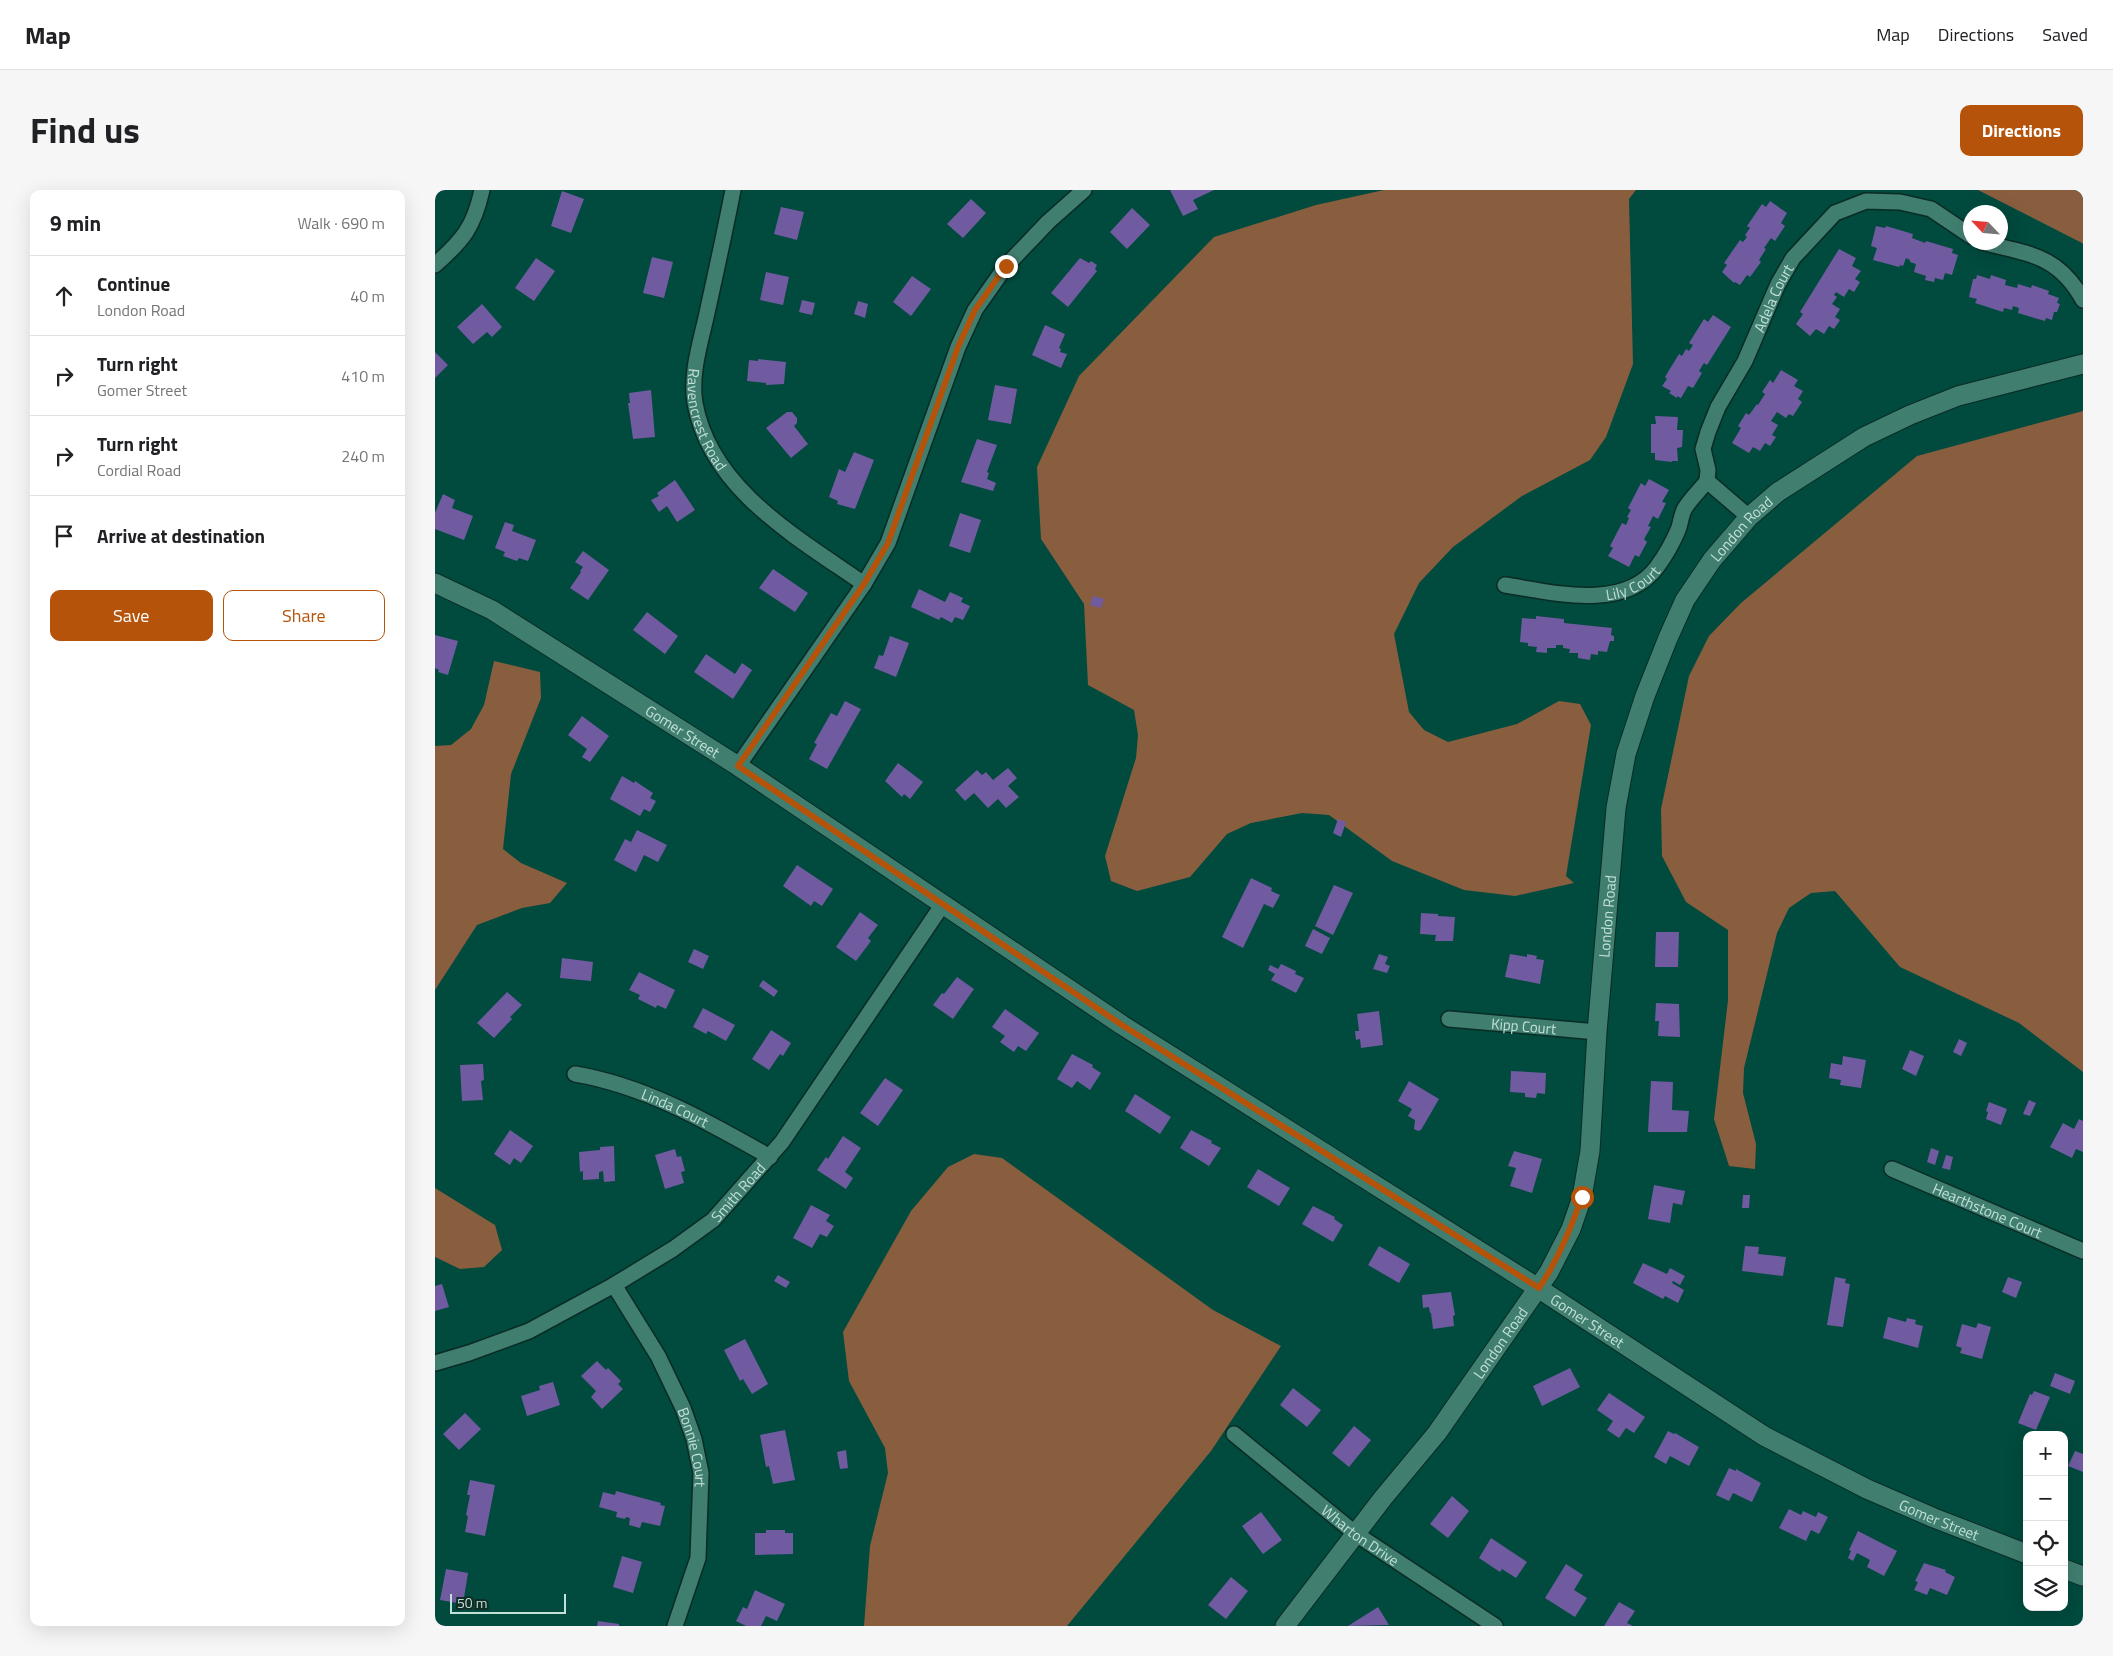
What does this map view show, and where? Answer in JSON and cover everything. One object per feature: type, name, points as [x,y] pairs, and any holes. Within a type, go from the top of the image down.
[{"type":"street","points":[[435,265],[469,231],[482,190]]},
{"type":"street","name":"Ravencrest Road","points":[[733,190],[695,366],[695,402],[709,447],[726,473],[751,499],[797,537],[864,584]]},
{"type":"street","points":[[738,766],[864,584],[888,543],[958,347],[975,310],[1006,266],[1048,222],[1084,190]]},
{"type":"street","name":"Adela Court","points":[[1707,481],[1708,470],[1703,449],[1718,407],[1745,362],[1779,284],[1793,258],[1835,213],[1866,201],[1900,202],[1931,209],[1963,231]]},
{"type":"street","points":[[2008,248],[2026,252],[2054,266],[2077,288],[2083,300]]},
{"type":"street","name":"London Road","points":[[1285,1626],[1383,1498],[1437,1433],[1539,1288],[1571,1228],[1582,1197],[1590,1151],[1612,840],[1627,754],[1661,654],[1685,600],[1712,560],[1749,517],[1779,492],[1864,437],[1909,415],[1958,396],[2083,364]]},
{"type":"street","points":[[1707,481],[1749,517]]},
{"type":"street","name":"Lily Court","points":[[1505,585],[1576,596],[1601,595],[1627,590],[1657,568],[1677,530],[1685,508],[1707,481]]},
{"type":"street","name":"Gomer Street","points":[[435,583],[492,610],[738,766],[1122,1025],[1539,1288],[1764,1436],[1867,1489],[1934,1518],[2023,1552]]},
{"type":"street","name":"Smith Road","points":[[435,1363],[469,1353],[529,1330],[614,1286],[673,1249],[713,1220],[782,1142],[943,904]]},
{"type":"street","name":"Kipp Court","points":[[1449,1019],[1597,1032]]},
{"type":"street","name":"Linda Court","points":[[575,1074],[601,1078],[670,1104],[711,1124],[770,1157]]},
{"type":"street","name":"Hearthstone Court","points":[[1892,1168],[2083,1252]]},
{"type":"street","name":"Bonnie Court","points":[[614,1286],[658,1356],[683,1408],[694,1439],[701,1473],[698,1558],[675,1626]]},
{"type":"street","name":"Wharton Drive","points":[[1233,1434],[1355,1534],[1495,1626]]},
{"type":"street","points":[[2068,1570],[2083,1576]]},
{"type":"shaded area","points":[[1384,190],[1636,190],[1629,199],[1633,364],[1606,437],[1590,460],[1522,496],[1453,547],[1419,583],[1394,634],[1409,712],[1424,730],[1448,742],[1517,724],[1559,701],[1580,704],[1591,725],[1566,876],[1574,883],[1515,896],[1464,890],[1392,861],[1329,815],[1302,813],[1251,823],[1227,834],[1190,877],[1137,891],[1111,881],[1105,856],[1136,758],[1138,735],[1134,710],[1088,685],[1084,604],[1041,539],[1037,467],[1079,376],[1214,237],[1316,205]]},
{"type":"shaded area","points":[[1978,190],[2083,190],[2083,244],[2082,243]]},
{"type":"shaded area","points":[[2083,411],[2083,1072],[2019,1023],[1900,967],[1835,891],[1811,893],[1789,908],[1777,933],[1744,1068],[1743,1093],[1756,1144],[1755,1169],[1729,1166],[1714,1119],[1728,1000],[1728,930],[1686,902],[1662,856],[1661,809],[1689,676],[1709,636],[1741,603],[1917,456]]},
{"type":"shaded area","points":[[494,661],[540,672],[541,698],[511,774],[503,849],[521,863],[567,883],[550,903],[522,908],[477,925],[435,990],[435,746],[451,745],[471,729],[484,705]]},
{"type":"shaded area","points":[[974,1154],[1002,1158],[1213,1310],[1281,1346],[1211,1451],[1067,1626],[864,1626],[870,1546],[888,1473],[885,1448],[849,1381],[843,1332],[911,1211],[948,1167]]},
{"type":"shaded area","points":[[435,1188],[495,1225],[502,1250],[484,1267],[460,1269],[435,1257]]},
{"type":"building","points":[[1170,190],[1214,190],[1193,200],[1198,209],[1183,216]]},
{"type":"building","points":[[562,191],[584,199],[571,233],[551,226]]},
{"type":"building","points":[[971,199],[986,213],[963,238],[947,224]]},
{"type":"building","points":[[1770,201],[1787,213],[1781,223],[1785,226],[1775,241],[1771,238],[1764,248],[1766,249],[1759,260],[1761,262],[1750,277],[1747,275],[1740,285],[1734,283],[1722,272],[1727,265],[1724,263],[1740,240],[1743,242],[1747,237],[1745,235],[1750,228],[1747,226],[1762,204],[1766,207]]},
{"type":"building","points":[[781,207],[804,212],[797,240],[774,234]]},
{"type":"building","points":[[1132,208],[1150,225],[1127,249],[1110,232]]},
{"type":"building","points":[[1876,226],[1885,228],[1886,226],[1913,234],[1912,238],[1925,243],[1926,241],[1953,249],[1952,253],[1958,255],[1952,275],[1945,273],[1943,280],[1935,278],[1934,282],[1925,280],[1926,276],[1914,272],[1916,264],[1906,258],[1903,266],[1900,265],[1899,267],[1873,260],[1877,248],[1871,246]]},
{"type":"building","points":[[1839,249],[1856,258],[1852,266],[1861,271],[1855,279],[1860,282],[1854,292],[1849,289],[1844,297],[1836,292],[1834,295],[1837,297],[1832,304],[1840,309],[1835,317],[1840,320],[1834,329],[1829,326],[1824,334],[1816,329],[1810,336],[1796,324],[1803,314],[1800,312]]},
{"type":"building","points":[[652,257],[673,262],[664,298],[643,293]]},
{"type":"building","points":[[536,258],[555,271],[534,301],[515,288]]},
{"type":"building","points":[[1080,258],[1097,265],[1095,269],[1097,271],[1068,307],[1051,293]]},
{"type":"building","points":[[766,272],[789,277],[783,305],[760,300]]},
{"type":"building","points":[[1977,275],[1990,279],[1991,275],[2006,280],[2005,285],[2017,288],[2018,284],[2031,288],[2032,285],[2049,291],[2048,294],[2059,298],[2057,303],[2060,304],[2057,312],[2054,312],[2052,320],[2046,318],[2045,321],[2018,313],[2019,308],[2013,306],[2012,310],[2004,308],[2003,312],[1975,303],[1977,299],[1969,297],[1973,279],[1976,279]]},
{"type":"building","points":[[912,276],[931,289],[911,316],[893,302]]},
{"type":"building","points":[[802,300],[815,303],[812,315],[799,312]]},
{"type":"building","points":[[858,301],[868,304],[865,318],[854,314]]},
{"type":"building","points":[[482,304],[502,327],[492,337],[487,332],[473,344],[457,327]]},
{"type":"building","points":[[1713,315],[1731,327],[1707,365],[1704,363],[1702,366],[1699,371],[1702,373],[1693,388],[1688,386],[1681,398],[1677,396],[1677,398],[1669,393],[1671,391],[1662,386],[1667,379],[1665,377],[1679,354],[1682,356],[1686,349],[1689,351],[1693,345],[1689,343],[1704,319],[1708,322]]},
{"type":"building","points":[[1045,325],[1065,334],[1059,348],[1061,349],[1060,352],[1067,354],[1061,368],[1032,355]]},
{"type":"building","points":[[435,352],[448,365],[435,378]]},
{"type":"building","points":[[758,359],[786,362],[784,384],[766,385],[766,383],[747,381],[749,360],[758,361]]},
{"type":"building","points":[[1781,370],[1798,380],[1794,386],[1803,391],[1798,399],[1802,402],[1793,416],[1789,414],[1786,418],[1777,412],[1771,421],[1778,425],[1772,435],[1776,437],[1770,446],[1765,443],[1760,451],[1753,447],[1749,453],[1732,443],[1741,428],[1738,426],[1746,413],[1749,415],[1758,405],[1765,394],[1762,392],[1770,380],[1773,383]]},
{"type":"building","points":[[995,385],[1017,389],[1011,424],[988,420]]},
{"type":"building","points":[[651,390],[655,437],[633,439],[628,403],[630,403],[629,393]]},
{"type":"building","points":[[787,412],[792,412],[797,418],[797,423],[794,426],[808,444],[791,458],[766,428]]},
{"type":"building","points":[[1655,416],[1678,417],[1677,430],[1683,430],[1682,447],[1677,448],[1678,461],[1655,460],[1655,453],[1651,453],[1651,424],[1656,424]]},
{"type":"building","points":[[977,439],[997,445],[987,472],[989,473],[987,479],[996,483],[993,491],[961,482]]},
{"type":"building","points":[[854,452],[874,460],[855,509],[837,504],[838,501],[829,497],[839,469],[845,472]]},
{"type":"building","points":[[1649,479],[1669,490],[1662,502],[1666,503],[1658,519],[1653,516],[1648,526],[1651,527],[1644,539],[1647,542],[1639,557],[1635,555],[1629,567],[1608,556],[1613,548],[1610,546],[1622,523],[1626,525],[1629,518],[1627,517],[1631,510],[1628,508],[1641,483],[1645,486]]},
{"type":"building","points":[[675,480],[695,510],[677,522],[667,506],[659,512],[651,500],[659,496],[657,493]]},
{"type":"building","points":[[443,494],[455,500],[452,508],[473,516],[464,540],[435,529],[435,513]]},
{"type":"building","points":[[960,513],[981,520],[970,553],[949,546]]},
{"type":"building","points":[[505,522],[514,525],[512,531],[536,540],[528,561],[519,558],[517,561],[503,556],[505,552],[495,548]]},
{"type":"building","points":[[583,551],[609,570],[588,600],[570,588],[583,567],[575,562]]},
{"type":"building","points":[[773,569],[808,593],[795,612],[759,588]]},
{"type":"building","points":[[919,589],[945,602],[950,592],[963,598],[961,602],[970,606],[963,620],[955,617],[952,623],[941,617],[939,620],[911,607]]},
{"type":"building","points":[[1093,596],[1104,599],[1101,608],[1090,605]]},
{"type":"building","points":[[647,612],[678,636],[665,654],[633,630]]},
{"type":"building","points":[[1536,616],[1564,619],[1564,623],[1612,628],[1611,635],[1614,636],[1614,641],[1610,641],[1607,652],[1598,651],[1598,655],[1591,654],[1590,660],[1578,658],[1578,653],[1569,653],[1570,649],[1563,648],[1563,645],[1556,645],[1556,648],[1547,648],[1547,653],[1536,652],[1537,647],[1528,646],[1528,643],[1520,642],[1522,618],[1536,619]]},
{"type":"building","points":[[435,635],[458,641],[448,675],[438,672],[439,670],[435,668]]},
{"type":"building","points":[[890,636],[909,643],[896,677],[874,668],[879,655],[883,656]]},
{"type":"building","points":[[706,654],[735,674],[742,663],[752,670],[733,699],[694,672]]},
{"type":"building","points":[[845,701],[861,709],[827,769],[809,759],[817,744],[814,743],[831,713],[837,716]]},
{"type":"building","points":[[582,716],[609,736],[590,762],[582,757],[587,749],[568,735]]},
{"type":"building","points":[[898,763],[923,782],[910,799],[904,794],[902,797],[885,781]]},
{"type":"building","points":[[1008,768],[1017,778],[1008,786],[1019,797],[1006,808],[998,799],[988,808],[974,793],[965,801],[955,790],[977,770],[982,775],[986,772],[993,780]]},
{"type":"building","points":[[622,776],[634,783],[635,781],[653,793],[650,798],[656,801],[650,812],[644,809],[640,816],[610,799]]},
{"type":"building","points":[[1338,819],[1346,822],[1341,837],[1333,833]]},
{"type":"building","points":[[637,830],[667,845],[658,862],[644,855],[636,872],[614,860],[625,839],[631,842]]},
{"type":"building","points":[[797,865],[833,889],[822,906],[814,901],[811,906],[783,886]]},
{"type":"building","points":[[1251,878],[1272,888],[1271,891],[1280,895],[1273,908],[1264,904],[1243,948],[1222,937]]},
{"type":"building","points":[[1334,885],[1353,893],[1333,935],[1315,926]]},
{"type":"building","points":[[860,912],[878,925],[868,938],[871,941],[856,961],[836,947]]},
{"type":"building","points":[[1421,913],[1455,917],[1453,941],[1435,941],[1436,935],[1420,934]]},
{"type":"building","points":[[1313,929],[1330,938],[1322,954],[1305,946]]},
{"type":"building","points":[[1656,932],[1679,932],[1678,967],[1655,967]]},
{"type":"building","points":[[694,949],[709,956],[703,969],[688,962]]},
{"type":"building","points":[[1379,954],[1388,957],[1385,964],[1390,966],[1387,973],[1373,969]]},
{"type":"building","points":[[1510,954],[1527,957],[1527,954],[1537,956],[1536,959],[1544,960],[1540,984],[1505,977]]},
{"type":"building","points":[[562,958],[593,962],[591,981],[560,978]]},
{"type":"building","points":[[1281,964],[1296,971],[1295,974],[1304,978],[1296,993],[1271,980],[1275,974],[1268,970],[1270,965],[1278,969]]},
{"type":"building","points":[[639,972],[675,990],[666,1009],[657,1005],[656,1008],[638,999],[640,995],[629,990]]},
{"type":"building","points":[[957,977],[974,989],[953,1019],[933,1005]]},
{"type":"building","points":[[763,980],[778,991],[774,997],[759,986]]},
{"type":"building","points":[[507,992],[522,1005],[494,1038],[477,1023]]},
{"type":"building","points":[[1656,1003],[1679,1004],[1680,1037],[1658,1036],[1659,1021],[1655,1021]]},
{"type":"building","points":[[703,1008],[735,1025],[726,1041],[708,1031],[706,1034],[693,1027]]},
{"type":"building","points":[[1005,1009],[1039,1033],[1026,1051],[1018,1046],[1014,1052],[1000,1042],[1005,1036],[992,1027]]},
{"type":"building","points":[[1379,1011],[1383,1045],[1361,1048],[1360,1039],[1356,1040],[1355,1031],[1359,1031],[1357,1014]]},
{"type":"building","points":[[771,1030],[791,1043],[783,1056],[780,1054],[769,1070],[752,1059]]},
{"type":"building","points":[[1959,1039],[1967,1043],[1961,1056],[1953,1052]]},
{"type":"building","points":[[1910,1050],[1924,1056],[1916,1076],[1902,1069]]},
{"type":"building","points":[[1072,1054],[1093,1065],[1092,1067],[1101,1073],[1090,1090],[1077,1081],[1072,1088],[1057,1079]]},
{"type":"building","points":[[1843,1056],[1866,1060],[1861,1088],[1840,1085],[1841,1080],[1829,1078],[1831,1063],[1842,1065]]},
{"type":"building","points":[[483,1064],[484,1080],[481,1081],[483,1100],[462,1101],[460,1065]]},
{"type":"building","points":[[1511,1071],[1546,1073],[1545,1094],[1537,1093],[1536,1098],[1525,1097],[1525,1093],[1510,1092]]},
{"type":"building","points":[[885,1078],[903,1090],[878,1126],[860,1113]]},
{"type":"building","points":[[1409,1081],[1439,1099],[1421,1130],[1418,1131],[1414,1129],[1415,1120],[1408,1116],[1412,1109],[1398,1101]]},
{"type":"building","points":[[1651,1081],[1673,1082],[1672,1110],[1689,1111],[1687,1132],[1648,1132]]},
{"type":"building","points":[[1135,1094],[1171,1117],[1160,1134],[1125,1111]]},
{"type":"building","points":[[2029,1100],[2036,1103],[2030,1116],[2023,1114]]},
{"type":"building","points":[[1989,1102],[2007,1109],[2001,1125],[1986,1119]]},
{"type":"building","points":[[2079,1119],[2083,1121],[2083,1152],[2076,1149],[2072,1158],[2050,1147],[2063,1123],[2074,1129]]},
{"type":"building","points":[[510,1130],[533,1146],[521,1163],[514,1158],[510,1165],[494,1154]]},
{"type":"building","points":[[1191,1130],[1221,1148],[1209,1166],[1180,1148]]},
{"type":"building","points":[[843,1136],[861,1148],[845,1172],[853,1178],[846,1189],[817,1170],[826,1157],[828,1159]]},
{"type":"building","points":[[614,1146],[615,1181],[604,1182],[603,1171],[599,1172],[599,1179],[583,1180],[583,1171],[580,1172],[579,1152],[600,1150],[600,1147]]},
{"type":"building","points":[[1931,1148],[1939,1151],[1935,1165],[1927,1162]]},
{"type":"building","points":[[675,1149],[677,1157],[681,1156],[685,1171],[681,1172],[684,1183],[665,1189],[655,1155]]},
{"type":"building","points":[[1514,1151],[1542,1159],[1532,1193],[1510,1186],[1516,1168],[1508,1166]]},
{"type":"building","points":[[1946,1155],[1953,1157],[1950,1170],[1942,1168]]},
{"type":"building","points":[[1258,1169],[1290,1188],[1279,1206],[1247,1187]]},
{"type":"building","points":[[1654,1185],[1685,1191],[1682,1205],[1673,1203],[1670,1223],[1648,1219]]},
{"type":"building","points":[[1743,1195],[1750,1195],[1749,1208],[1742,1208]]},
{"type":"building","points":[[811,1205],[830,1215],[826,1221],[834,1226],[827,1237],[820,1234],[812,1248],[793,1238]]},
{"type":"building","points":[[1313,1206],[1335,1217],[1334,1219],[1343,1225],[1333,1242],[1302,1224]]},
{"type":"building","points":[[1379,1246],[1410,1264],[1399,1283],[1368,1265]]},
{"type":"building","points":[[1745,1246],[1759,1247],[1758,1254],[1786,1257],[1783,1276],[1742,1271]]},
{"type":"building","points":[[1643,1263],[1667,1274],[1670,1268],[1685,1276],[1680,1285],[1673,1281],[1672,1283],[1684,1290],[1678,1303],[1665,1296],[1663,1299],[1633,1283]]},
{"type":"building","points":[[778,1275],[790,1282],[786,1288],[774,1281]]},
{"type":"building","points":[[1835,1277],[1846,1279],[1845,1283],[1850,1284],[1843,1327],[1827,1325]]},
{"type":"building","points":[[2008,1277],[2022,1282],[2016,1298],[2002,1292]]},
{"type":"building","points":[[442,1284],[449,1307],[435,1311],[435,1286]]},
{"type":"building","points":[[1451,1292],[1455,1315],[1453,1316],[1454,1326],[1433,1329],[1429,1307],[1423,1308],[1422,1295]]},
{"type":"building","points":[[1888,1317],[1906,1322],[1907,1318],[1916,1320],[1915,1324],[1923,1326],[1918,1348],[1883,1338]]},
{"type":"building","points":[[1978,1323],[1991,1327],[1982,1359],[1960,1353],[1962,1348],[1956,1346],[1962,1324],[1976,1328]]},
{"type":"building","points":[[745,1339],[768,1384],[752,1394],[743,1379],[740,1381],[724,1350]]},
{"type":"building","points":[[597,1361],[606,1370],[608,1368],[621,1381],[618,1384],[623,1389],[602,1409],[591,1397],[596,1391],[581,1376]]},
{"type":"building","points":[[1570,1368],[1580,1387],[1542,1406],[1533,1386]]},
{"type":"building","points":[[2055,1373],[2075,1381],[2070,1394],[2050,1386]]},
{"type":"building","points":[[553,1382],[560,1405],[527,1416],[521,1396],[540,1390],[539,1386]]},
{"type":"building","points":[[1293,1388],[1321,1410],[1307,1427],[1280,1405]]},
{"type":"building","points":[[2034,1391],[2050,1397],[2036,1430],[2018,1423],[2030,1394],[2032,1395]]},
{"type":"building","points":[[1609,1393],[1645,1417],[1634,1433],[1626,1428],[1619,1438],[1607,1430],[1613,1421],[1597,1410]]},
{"type":"building","points":[[465,1413],[481,1429],[459,1450],[443,1434]]},
{"type":"building","points":[[1354,1426],[1371,1440],[1349,1467],[1332,1453]]},
{"type":"building","points":[[785,1430],[795,1480],[773,1484],[769,1466],[766,1467],[760,1435]]},
{"type":"building","points":[[1668,1431],[1699,1447],[1689,1466],[1670,1456],[1666,1464],[1654,1457]]},
{"type":"building","points":[[846,1450],[848,1468],[840,1469],[837,1452]]},
{"type":"building","points":[[2075,1451],[2083,1454],[2083,1472],[2068,1466]]},
{"type":"building","points":[[1729,1468],[1736,1471],[1736,1469],[1761,1483],[1752,1502],[1733,1493],[1729,1501],[1716,1495]]},
{"type":"building","points":[[470,1480],[495,1485],[485,1536],[465,1532],[470,1495],[467,1495]]},
{"type":"building","points":[[616,1491],[661,1503],[660,1505],[665,1506],[660,1526],[642,1522],[640,1528],[629,1525],[630,1518],[616,1517],[617,1512],[599,1507],[603,1492],[615,1495]]},
{"type":"building","points":[[1452,1496],[1469,1511],[1448,1538],[1430,1524]]},
{"type":"building","points":[[1789,1509],[1801,1515],[1803,1511],[1816,1517],[1818,1512],[1828,1517],[1819,1534],[1811,1530],[1806,1541],[1779,1528]]},
{"type":"building","points":[[1261,1512],[1282,1540],[1263,1554],[1242,1526]]},
{"type":"building","points":[[766,1530],[785,1530],[785,1533],[793,1533],[793,1554],[755,1555],[755,1533],[766,1533]]},
{"type":"building","points":[[1858,1531],[1897,1551],[1884,1576],[1867,1567],[1870,1560],[1857,1553],[1853,1561],[1848,1558],[1851,1551],[1849,1550]]},
{"type":"building","points":[[1491,1538],[1527,1562],[1516,1578],[1502,1569],[1500,1572],[1479,1558]]},
{"type":"building","points":[[622,1556],[642,1562],[633,1593],[613,1587]]},
{"type":"building","points":[[1924,1563],[1946,1570],[1945,1572],[1955,1577],[1947,1595],[1930,1588],[1927,1595],[1914,1590],[1918,1582],[1915,1581]]},
{"type":"building","points":[[1566,1564],[1583,1575],[1574,1590],[1587,1598],[1575,1617],[1545,1598]]},
{"type":"building","points":[[446,1569],[468,1573],[463,1604],[440,1600]]},
{"type":"building","points":[[1231,1577],[1248,1591],[1226,1619],[1208,1605]]},
{"type":"building","points":[[755,1590],[785,1604],[777,1621],[766,1616],[761,1626],[746,1626],[736,1621],[743,1607],[747,1609]]},
{"type":"building","points":[[1619,1602],[1635,1611],[1627,1623],[1633,1626],[1604,1626]]},
{"type":"building","points":[[1378,1607],[1389,1625],[1348,1626]]},
{"type":"building","points":[[598,1621],[619,1624],[619,1626],[597,1626]]},
{"type":"route","points":[[1006,266],[975,310],[958,347],[888,543],[864,584],[738,766],[1122,1025],[1539,1288],[1571,1228],[1582,1197]]}]
